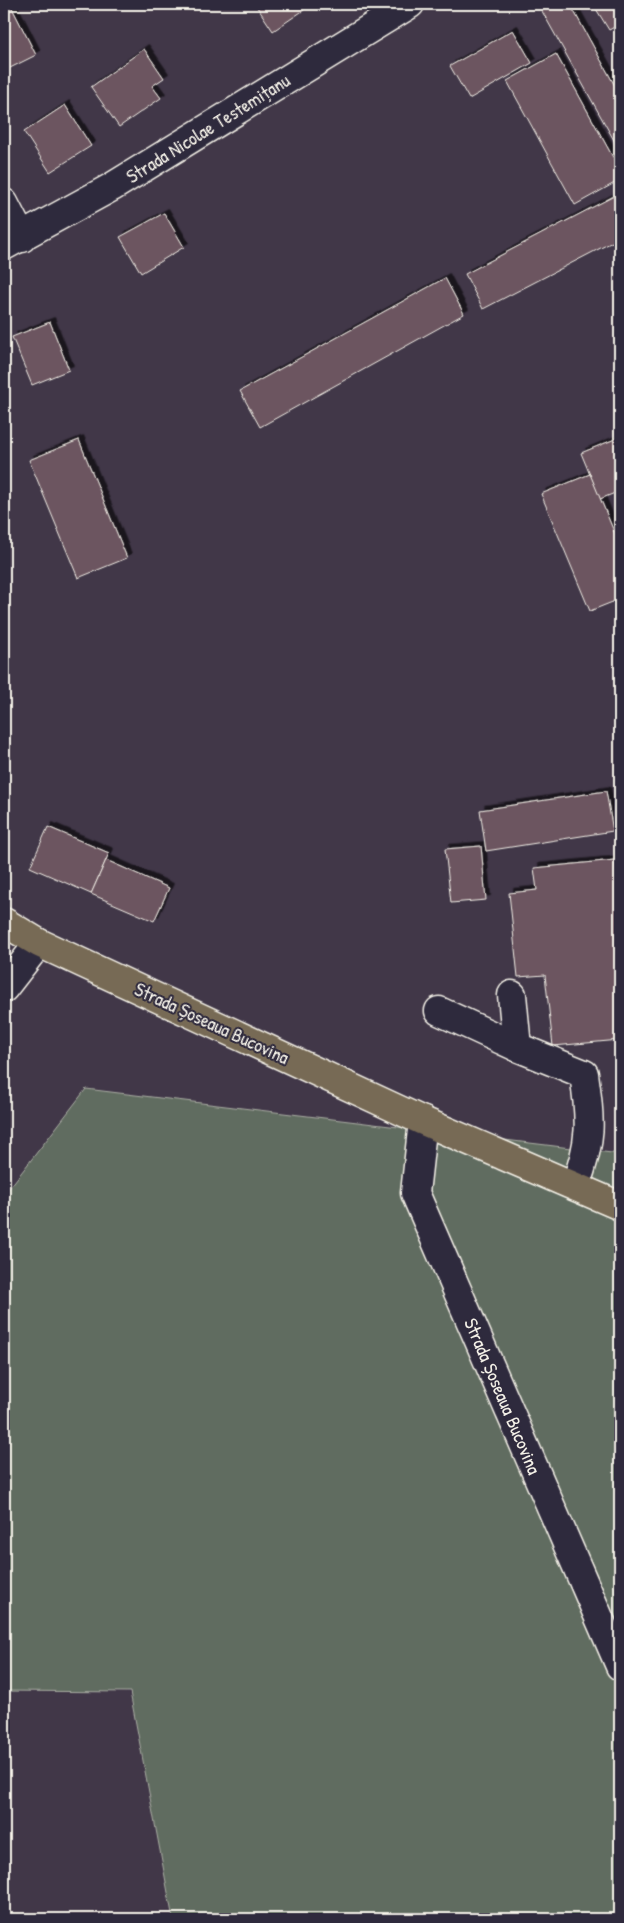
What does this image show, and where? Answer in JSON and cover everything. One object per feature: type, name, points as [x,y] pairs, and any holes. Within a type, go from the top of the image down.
[{"type":"main road","name":"Strada Șoseaua Bucovina","points":[[4,922],[39,943],[423,1121],[620,1206]]},
{"type":"street","name":"Strada Nicolae Testemițanu","points":[[13,242],[112,187],[410,4]]},
{"type":"street","points":[[4,203],[13,242]]},
{"type":"street","points":[[4,988],[39,943]]},
{"type":"street","points":[[512,995],[517,1047]]},
{"type":"street","points":[[439,1011],[517,1047],[584,1074],[590,1117],[586,1157],[575,1186]]},
{"type":"street","name":"Strada Șoseaua Bucovina","points":[[423,1121],[415,1194],[620,1666]]},
{"type":"green space","points":[[86,1089],[620,1154],[620,1919],[173,1919],[130,1692],[4,1691],[4,1195]]},
{"type":"building","points":[[4,4],[10,4],[36,55],[4,71]]},
{"type":"building","points":[[255,4],[300,4],[304,10],[273,31]]},
{"type":"building","points":[[538,4],[570,4],[620,95],[620,151]]},
{"type":"building","points":[[593,4],[620,4],[620,24],[609,30]]},
{"type":"building","points":[[513,30],[532,63],[469,99],[450,66]]},
{"type":"building","points":[[144,49],[164,78],[152,86],[161,98],[119,127],[91,87]]},
{"type":"building","points":[[556,54],[620,170],[620,180],[575,205],[507,81]]},
{"type":"building","points":[[65,105],[91,146],[50,172],[24,132]]},
{"type":"building","points":[[616,195],[620,203],[620,238],[483,309],[465,274]]},
{"type":"building","points":[[164,213],[184,247],[141,273],[120,237]]},
{"type":"building","points":[[445,278],[464,314],[260,427],[240,391]]},
{"type":"building","points":[[50,322],[69,370],[32,385],[12,337]]},
{"type":"building","points":[[620,437],[620,491],[600,499],[581,453]]},
{"type":"building","points":[[79,440],[127,558],[78,578],[29,460]]},
{"type":"building","points":[[590,474],[620,546],[620,599],[590,611],[541,494]]},
{"type":"building","points":[[606,791],[613,831],[486,851],[480,810]]},
{"type":"building","points":[[48,827],[109,853],[91,894],[30,867]]},
{"type":"building","points":[[481,846],[486,900],[451,903],[445,849]]},
{"type":"building","points":[[106,860],[169,888],[154,921],[91,894]]},
{"type":"building","points":[[615,860],[620,907],[620,1040],[553,1046],[545,975],[518,977],[509,893],[537,890],[534,868]]}]
